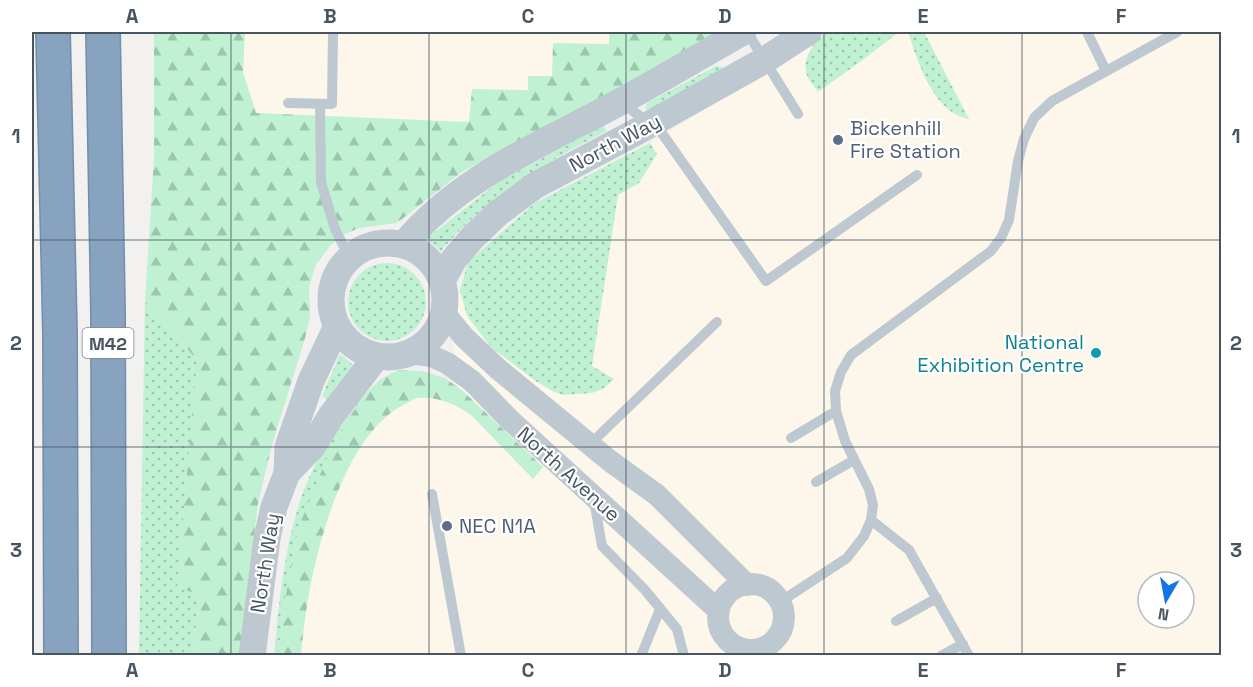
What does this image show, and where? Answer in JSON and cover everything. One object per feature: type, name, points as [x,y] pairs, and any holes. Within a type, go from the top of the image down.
[{"type":"highway","name":"M42","points":[[53,32],[60,334],[61,656]]},
{"type":"highway","name":"M42","points":[[103,32],[108,323],[109,656]]},
{"type":"street","name":"North Way","points":[[404,244],[418,227],[464,189],[514,157],[745,32]]},
{"type":"street","name":"North Way","points":[[443,279],[454,259],[472,238],[498,213],[536,185],[765,60],[808,32]]},
{"type":"street","points":[[390,242],[417,249],[428,257],[443,279],[446,296],[445,314],[437,331],[426,344],[410,353],[393,357],[377,356],[353,346],[337,326],[332,312],[331,297],[333,282],[350,257],[375,243],[390,242]]},
{"type":"street","name":"North Avenue","points":[[445,314],[464,338],[498,369],[589,445],[657,495],[747,585]]},
{"type":"street","name":"North Way","points":[[252,656],[267,538],[274,507],[287,473],[288,447],[311,381],[337,326]]},
{"type":"street","name":"North Avenue","points":[[410,353],[431,356],[447,363],[472,381],[509,419],[719,611]]},
{"type":"street","name":"North Way","points":[[287,473],[312,447],[331,416],[377,356]]},
{"type":"street","points":[[747,585],[766,588],[780,602],[784,619],[779,648],[727,649],[720,626],[719,611],[723,600],[730,592],[747,585]]},
{"type":"lane","points":[[288,103],[332,104],[333,32]]},
{"type":"lane","points":[[745,32],[798,114]]},
{"type":"lane","points":[[1087,32],[1106,71]]},
{"type":"lane","points":[[780,602],[847,558],[864,536],[872,520],[873,505],[869,489],[845,441],[837,411],[835,391],[841,372],[851,356],[991,250],[1001,238],[1009,220],[1018,161],[1024,139],[1034,118],[1052,101],[1177,32]]},
{"type":"lane","points":[[621,101],[661,132],[766,282],[917,176]]},
{"type":"lane","points":[[320,104],[321,182],[335,230],[350,257]]},
{"type":"lane","points":[[589,445],[717,322]]},
{"type":"lane","points":[[791,438],[837,411]]},
{"type":"lane","points":[[816,482],[854,460]]},
{"type":"lane","points":[[432,494],[461,656]]},
{"type":"lane","points":[[593,496],[602,546],[645,590],[677,629],[684,656]]},
{"type":"lane","points":[[872,520],[909,550],[969,656]]},
{"type":"lane","points":[[896,621],[937,598]]},
{"type":"lane","points":[[641,656],[660,609]]},
{"type":"lane","points":[[941,656],[963,644]]},
{"type":"shaded area","points":[[158,32],[705,32],[528,126],[163,115]]},
{"type":"shaded area","points":[[834,32],[1221,32],[1221,655],[297,656],[305,547],[373,412],[434,386],[457,388],[452,321],[468,262],[535,203],[650,143]]},
{"type":"green space","points":[[154,32],[245,32],[243,72],[256,113],[469,122],[472,89],[528,90],[528,76],[552,76],[553,43],[609,44],[609,32],[718,32],[462,172],[397,223],[359,228],[343,235],[330,246],[316,264],[309,288],[310,316],[306,335],[272,445],[258,504],[239,655],[192,655],[200,595],[177,587],[197,360],[145,301],[154,158]]},
{"type":"green space","points":[[827,32],[899,32],[818,92],[808,77],[806,63],[813,45]]},
{"type":"green space","points":[[908,32],[924,32],[969,119],[956,115],[937,97],[922,71]]},
{"type":"green space","points":[[716,66],[722,67],[723,71],[653,109],[646,110],[647,103]]},
{"type":"green space","points":[[603,125],[607,131],[539,169],[497,197],[459,231],[441,251],[426,239],[500,181]]},
{"type":"green space","points":[[650,143],[657,154],[639,183],[618,195],[592,366],[614,379],[603,389],[592,393],[564,395],[554,392],[534,380],[491,347],[467,316],[460,291],[468,262],[535,203]]},
{"type":"green space","points":[[387,263],[402,266],[414,275],[423,287],[426,302],[423,317],[414,329],[402,338],[387,341],[372,338],[360,329],[351,317],[348,302],[351,287],[360,275],[372,266]]},
{"type":"green space","points":[[145,301],[197,360],[200,595],[192,655],[139,656]]},
{"type":"green space","points":[[340,354],[353,365],[327,399],[322,396]]},
{"type":"green space","points":[[398,370],[422,371],[445,378],[463,391],[543,467],[533,479],[471,415],[446,402],[433,398],[418,398],[389,414],[373,430],[359,450],[328,518],[313,573],[301,655],[278,655],[298,529],[324,465],[337,436],[366,393],[381,379]]},
{"type":"green space","points":[[366,393],[337,436],[298,529],[278,655],[274,656],[282,579],[300,502],[320,456]]},
{"type":"place","name":"Bickenhill Fire Station","points":[[838,140]]},
{"type":"place","name":"National Exhibition Centre","points":[[1096,353]]},
{"type":"place","name":"NEC N1A","points":[[447,526]]}]
